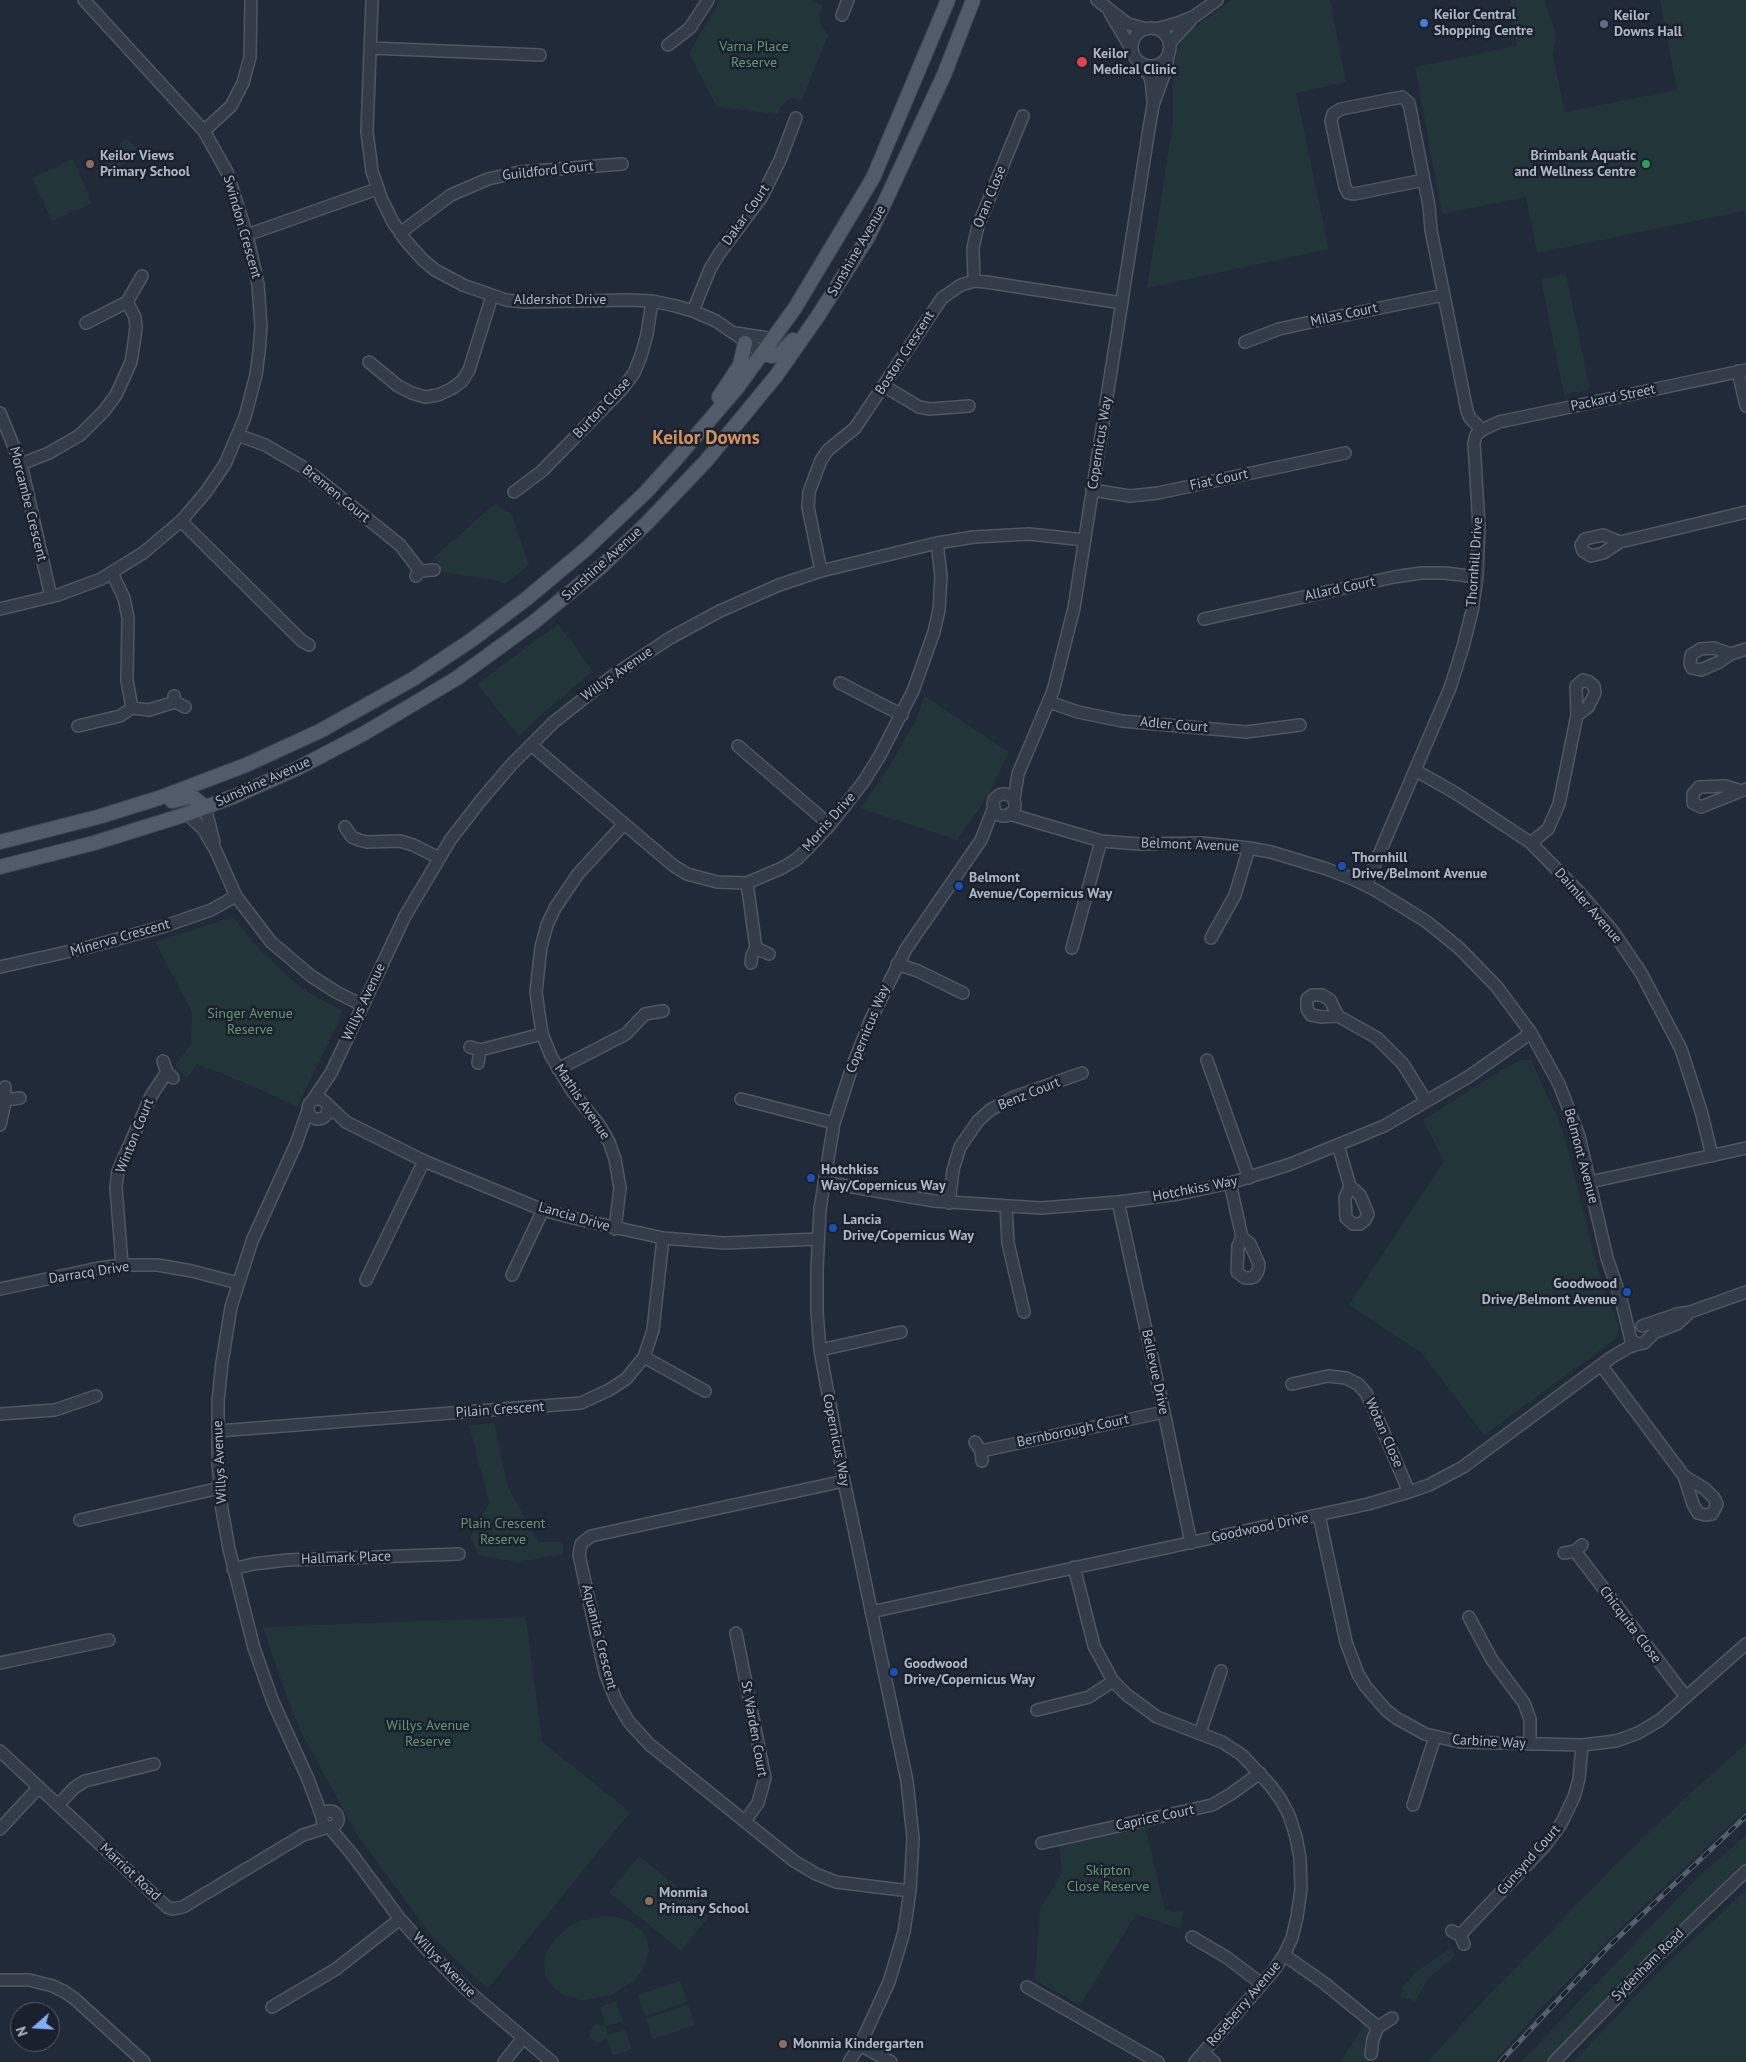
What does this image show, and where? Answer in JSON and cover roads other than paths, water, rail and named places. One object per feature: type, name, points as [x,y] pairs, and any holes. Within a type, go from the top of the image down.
[{"type":"main road","name":"Sunshine Avenue","points":[[0,842],[98,817],[159,798],[246,765],[320,731],[413,679],[480,634],[556,575],[624,514],[693,440],[764,354],[812,282],[873,178],[948,0]]},
{"type":"main road","name":"Sunshine Avenue","points":[[0,866],[94,843],[187,814],[298,768],[379,725],[457,678],[509,641],[565,597],[647,523],[706,461],[776,376],[868,237],[944,75],[973,0]]},
{"type":"main road","points":[[812,282],[844,245],[862,212],[872,206],[883,206]]},
{"type":"main road","points":[[764,354],[768,356],[777,355],[785,350],[817,305],[840,281]]},
{"type":"main road","points":[[693,440],[740,366],[740,338]]},
{"type":"main road","points":[[98,817],[140,811],[189,797],[198,800],[205,807]]},
{"type":"street","name":"Swindon Crescent","points":[[0,609],[51,597],[78,588],[112,573],[143,553],[181,522],[206,492],[225,464],[245,417],[256,375],[261,327],[258,284],[247,235],[227,172],[204,130],[84,0]]},
{"type":"street","points":[[204,130],[231,106],[244,83],[250,57],[251,0]]},
{"type":"street","name":"Aldershot Drive","points":[[372,0],[367,132],[372,171],[377,189],[400,233],[412,249],[435,270],[463,286],[492,296],[524,302],[652,301],[693,311],[764,354]]},
{"type":"street","points":[[668,44],[690,28],[708,0]]},
{"type":"street","points":[[842,15],[848,0]]},
{"type":"street","points":[[1097,0],[1128,24],[1164,33],[1169,48]]},
{"type":"street","points":[[1132,50],[1132,44],[1137,34],[1178,24],[1195,16],[1217,0]]},
{"type":"street","points":[[1108,10],[1134,55],[1142,64],[1150,66],[1158,64],[1165,59],[1169,48],[1195,16]]},
{"type":"street","points":[[371,48],[540,55]]},
{"type":"street","name":"Copernicus Way","points":[[1014,801],[1018,774],[1049,702],[1068,637],[1153,105],[1166,69],[1169,48]]},
{"type":"street","name":"Copernicus Way","points":[[1142,64],[1150,79],[1153,105]]},
{"type":"street","points":[[1424,180],[1354,194],[1348,193],[1345,187],[1331,121],[1333,114],[1340,110],[1402,97],[1409,103],[1424,180],[1431,230],[1467,411],[1470,418],[1482,430]]},
{"type":"street","name":"Oran Close","points":[[974,281],[972,248],[978,226],[1023,116]]},
{"type":"street","name":"Dakar Court","points":[[693,311],[710,269],[765,191],[780,160],[796,118]]},
{"type":"street","name":"Guildford Court","points":[[400,233],[446,198],[488,179],[520,172],[622,164]]},
{"type":"street","points":[[247,235],[377,189]]},
{"type":"street","points":[[86,323],[127,302],[142,276]]},
{"type":"street","name":"Boston Crescent","points":[[821,571],[808,507],[809,492],[815,473],[828,450],[855,428],[942,298],[961,285],[974,281],[999,283],[1122,303]]},
{"type":"street","name":"Milas Court","points":[[1245,342],[1279,329],[1444,295]]},
{"type":"street","points":[[369,362],[398,386],[412,394],[425,397],[438,395],[451,389],[462,381],[469,370],[492,296]]},
{"type":"street","name":"Burton Close","points":[[514,492],[542,471],[622,389],[630,378],[641,356],[652,301]]},
{"type":"street","points":[[21,464],[49,453],[80,435],[92,424],[116,395],[130,362],[136,327],[135,317],[127,302]]},
{"type":"street","name":"Aldershot Drive","points":[[740,338],[774,339]]},
{"type":"street","points":[[1742,370],[1746,406]]},
{"type":"street","name":"Packard Street","points":[[1482,430],[1499,422],[1742,370]]},
{"type":"street","points":[[884,386],[919,407],[930,409],[970,406]]},
{"type":"street","name":"Morcambe Crescent","points":[[0,413],[21,464],[51,597]]},
{"type":"street","name":"Thornhill Drive","points":[[1366,886],[1450,688],[1472,611],[1477,577],[1479,527],[1474,443],[1476,436],[1482,430]]},
{"type":"street","name":"Bremen Court","points":[[238,435],[265,445],[303,466],[400,545],[418,573],[434,570]]},
{"type":"street","name":"Fiat Court","points":[[1092,490],[1130,496],[1158,494],[1345,453]]},
{"type":"street","points":[[1620,542],[1746,512]]},
{"type":"street","points":[[181,522],[303,645]]},
{"type":"street","name":"Willys Avenue","points":[[552,2062],[467,1990],[400,1919],[328,1820],[283,1726],[263,1675],[246,1620],[234,1569],[220,1488],[218,1431],[222,1363],[231,1307],[238,1283],[262,1217],[296,1144],[310,1105],[330,1073],[405,916],[439,858],[482,799],[554,722],[592,690],[670,638],[750,597],[821,571],[937,543],[974,537],[1013,534],[1085,540]]},
{"type":"street","name":"Morris Drive","points":[[531,745],[674,866],[687,874],[717,882],[747,883],[782,868],[797,859],[830,825],[874,765],[913,692],[936,622],[941,589],[937,543]]},
{"type":"street","points":[[112,573],[124,598],[128,618],[127,680],[132,708]]},
{"type":"street","name":"Allard Court","points":[[1204,619],[1403,575],[1445,573],[1477,577]]},
{"type":"street","points":[[1731,654],[1746,649]]},
{"type":"street","points":[[840,683],[902,715]]},
{"type":"street","points":[[78,726],[120,716],[132,708],[149,710],[178,702]]},
{"type":"street","name":"Adler Court","points":[[1049,702],[1078,712],[1131,722],[1246,732],[1300,725]]},
{"type":"street","points":[[1531,843],[1548,829],[1559,804],[1577,715]]},
{"type":"street","points":[[738,746],[830,825]]},
{"type":"street","name":"Daimler Avenue","points":[[1415,770],[1464,798],[1531,843],[1580,893],[1612,930],[1640,973],[1681,1049],[1701,1111],[1712,1156]]},
{"type":"street","name":"Copernicus Way","points":[[999,796],[1018,774]]},
{"type":"street","points":[[1006,794],[1014,801],[1015,808],[1009,815],[1000,815],[994,807],[995,800],[999,796],[1006,794]]},
{"type":"street","name":"Belmont Avenue","points":[[1014,801],[1044,825]]},
{"type":"street","points":[[205,807],[216,851]]},
{"type":"street","name":"Copernicus Way","points":[[981,840],[994,807]]},
{"type":"street","points":[[187,814],[203,829],[216,851],[236,896],[266,937],[296,965],[324,985],[362,1005]]},
{"type":"street","name":"Copernicus Way","points":[[849,2062],[860,2045],[889,1982],[904,1932],[910,1891],[912,1838],[910,1802],[844,1481],[820,1350],[817,1312],[818,1239],[824,1182],[834,1123],[859,1045],[897,964],[933,907],[981,840],[1009,815]]},
{"type":"street","name":"Belmont Avenue","points":[[1009,815],[1101,841],[1139,844],[1203,843],[1249,848],[1301,860],[1366,886],[1418,916],[1459,948],[1497,986],[1531,1033],[1568,1105],[1579,1136],[1607,1258],[1621,1299],[1630,1334]]},
{"type":"street","name":"Mathis Avenue","points":[[616,1229],[620,1188],[615,1159],[609,1142],[600,1126],[572,1091],[558,1069],[542,1034],[536,992],[537,969],[547,926],[555,908],[578,874],[624,824]]},
{"type":"street","points":[[347,836],[367,842],[400,841],[413,845],[439,858]]},
{"type":"street","points":[[1072,948],[1101,841]]},
{"type":"street","points":[[1211,938],[1235,895],[1249,848]]},
{"type":"street","points":[[747,883],[756,948],[752,955],[751,963]]},
{"type":"street","name":"Minerva Crescent","points":[[0,967],[89,947],[165,926],[211,910],[236,896]]},
{"type":"street","points":[[756,948],[769,954]]},
{"type":"street","points":[[897,964],[918,971],[963,993]]},
{"type":"street","points":[[558,1069],[626,1034],[643,1010],[663,1011]]},
{"type":"street","points":[[1338,1016],[1377,1038],[1403,1064],[1426,1101]]},
{"type":"street","name":"Hotchkiss Way","points":[[824,1182],[950,1202],[1041,1208],[1118,1202],[1179,1194],[1230,1184],[1338,1145],[1384,1126],[1468,1077],[1531,1033]]},
{"type":"street","points":[[478,1063],[475,1048],[542,1034]]},
{"type":"street","points":[[1207,1060],[1249,1178]]},
{"type":"street","name":"Winton Court","points":[[122,1265],[116,1186],[118,1171],[150,1096],[170,1075],[163,1061]]},
{"type":"street","name":"Willys Avenue","points":[[327,1104],[330,1073]]},
{"type":"street","name":"Benz Court","points":[[950,1202],[953,1170],[960,1148],[978,1121],[990,1110],[1014,1097],[1082,1073]]},
{"type":"street","points":[[0,1125],[5,1100],[4,1088]]},
{"type":"street","points":[[5,1100],[20,1098]]},
{"type":"street","points":[[318,1098],[327,1104],[327,1113],[319,1119],[310,1115],[310,1105],[318,1098]]},
{"type":"street","points":[[741,1099],[834,1123]]},
{"type":"street","name":"Lancia Drive","points":[[327,1104],[331,1110],[346,1122],[424,1161],[543,1210],[616,1229],[663,1238],[724,1243],[818,1239]]},
{"type":"street","name":"Willys Avenue","points":[[296,1144],[319,1119]]},
{"type":"street","name":"Lancia Drive","points":[[319,1119],[346,1122]]},
{"type":"street","points":[[1338,1145],[1350,1186]]},
{"type":"street","points":[[1590,1182],[1746,1148]]},
{"type":"street","points":[[366,1280],[424,1161]]},
{"type":"street","points":[[1230,1184],[1242,1237]]},
{"type":"street","name":"Bellevue Drive","points":[[1118,1202],[1191,1543]]},
{"type":"street","points":[[1006,1206],[1008,1243],[1024,1312]]},
{"type":"street","points":[[512,1275],[543,1210]]},
{"type":"street","name":"Pilain Crescent","points":[[218,1431],[581,1403],[610,1390],[626,1379],[644,1357],[653,1330],[663,1238]]},
{"type":"street","name":"Darracq Drive","points":[[0,1290],[99,1268],[122,1265],[171,1267],[238,1283]]},
{"type":"street","points":[[1690,1312],[1677,1324],[1661,1329],[1648,1337],[1644,1343],[1638,1344],[1631,1340],[1630,1334],[1634,1327],[1690,1312],[1746,1292]]},
{"type":"street","name":"Belmont Avenue","points":[[1621,1299],[1642,1326]]},
{"type":"street","points":[[1642,1326],[1647,1329],[1648,1337]]},
{"type":"street","points":[[820,1350],[901,1332]]},
{"type":"street","name":"Goodwood Drive","points":[[1612,1357],[1630,1334]]},
{"type":"street","name":"Goodwood Drive","points":[[871,1612],[1319,1515],[1410,1492],[1435,1482],[1463,1467],[1612,1357],[1638,1344]]},
{"type":"street","points":[[644,1357],[705,1392]]},
{"type":"street","points":[[1601,1365],[1684,1476]]},
{"type":"street","name":"Wotan Close","points":[[1292,1384],[1328,1376],[1346,1378],[1358,1384],[1366,1393],[1372,1405],[1410,1492]]},
{"type":"street","points":[[0,1414],[55,1410],[96,1396]]},
{"type":"street","name":"Bernborough Court","points":[[979,1452],[1164,1412]]},
{"type":"street","name":"Aquanita Crescent","points":[[844,1481],[592,1536],[581,1544],[580,1556],[605,1673],[616,1700],[630,1722],[649,1744],[794,1860],[816,1874],[836,1882],[910,1891]]},
{"type":"street","points":[[80,1520],[220,1488]]},
{"type":"street","name":"Carbine Way","points":[[1319,1515],[1346,1642],[1358,1674],[1376,1699],[1396,1718],[1425,1734],[1460,1742],[1604,1744],[1638,1733],[1660,1720],[1746,1644]]},
{"type":"street","name":"Chicquita Close","points":[[1574,1550],[1686,1698]]},
{"type":"street","name":"Hallmark Place","points":[[234,1569],[253,1564],[287,1560],[459,1554]]},
{"type":"street","name":"Roseberry Avenue","points":[[1074,1567],[1094,1646],[1113,1681],[1127,1696],[1157,1717],[1222,1742],[1242,1755],[1260,1772],[1289,1814],[1300,1858],[1301,1889],[1292,1938],[1284,1956],[1199,2057]]},
{"type":"street","points":[[1467,1617],[1492,1660],[1524,1703],[1530,1719],[1530,1744]]},
{"type":"street","name":"St Warden Court","points":[[736,1633],[765,1778],[758,1803],[745,1821]]},
{"type":"street","points":[[0,1663],[109,1640]]},
{"type":"street","points":[[1200,1733],[1222,1669]]},
{"type":"street","points":[[1037,1710],[1089,1697],[1113,1681]]},
{"type":"street","points":[[1413,1805],[1435,1737]]},
{"type":"street","name":"Gunsynd Court","points":[[1459,1937],[1544,1847],[1561,1824],[1574,1797],[1582,1745]]},
{"type":"street","name":"Marriot Road","points":[[0,1751],[167,1907],[173,1909],[183,1907],[328,1820]]},
{"type":"street","points":[[58,1805],[74,1788],[85,1781],[154,1764]]},
{"type":"street","name":"Caprice Court","points":[[1042,1843],[1206,1807],[1223,1800],[1260,1772]]},
{"type":"street","points":[[0,1829],[39,1787]]},
{"type":"street","name":"Sydenham Road","points":[[1554,2062],[1654,1958],[1746,1871]]},
{"type":"street","points":[[272,2007],[336,1969],[400,1919]]},
{"type":"street","points":[[1192,1937],[1226,1957],[1262,1984]]},
{"type":"street","points":[[1284,1956],[1324,1983],[1378,2027]]},
{"type":"street","points":[[0,1980],[29,1980],[53,1986],[65,1992],[75,1999],[137,2060]]},
{"type":"street","points":[[1027,1987],[1158,2062]]},
{"type":"street","points":[[1371,2054],[1373,2039],[1378,2027],[1392,2018]]},
{"type":"street","points":[[504,2062],[523,2038]]},
{"type":"street","points":[[860,2045],[891,2062]]},
{"type":"street","points":[[1199,2057],[1214,2062]]},
{"type":"railway","points":[[1500,2062],[1607,1948],[1746,1816]]},
{"type":"place","name":"Keilor Central Shopping Centre","points":[[1424,23]]},
{"type":"place","name":"Keilor Downs Hall","points":[[1604,24]]},
{"type":"place","name":"Keilor Medical Clinic","points":[[1082,62]]},
{"type":"place","name":"Keilor Views Primary School","points":[[90,164]]},
{"type":"place","name":"Brimbank Aquatic and Wellness Centre","points":[[1646,164]]},
{"type":"place","name":"Thornhill Drive/Belmont Avenue","points":[[1342,866]]},
{"type":"place","name":"Belmont Avenue/Copernicus Way","points":[[959,886]]},
{"type":"place","name":"Hotchkiss Way/Copernicus Way","points":[[811,1178]]},
{"type":"place","name":"Lancia Drive/Copernicus Way","points":[[833,1228]]},
{"type":"place","name":"Goodwood Drive/Belmont Avenue","points":[[1627,1292]]},
{"type":"place","name":"Goodwood Drive/Copernicus Way","points":[[894,1672]]},
{"type":"place","name":"Monmia Primary School","points":[[649,1901]]},
{"type":"place","name":"Monmia Kindergarten","points":[[783,2044]]},
{"type":"district","name":"Keilor Downs","points":[[706,439]]},
{"type":"park label","name":"Varna Place Reserve","points":[[754,56]]},
{"type":"park label","name":"Singer Avenue Reserve","points":[[250,1022]]},
{"type":"park label","name":"Plain Crescent Reserve","points":[[503,1532]]},
{"type":"park label","name":"Willys Avenue Reserve","points":[[428,1734]]},
{"type":"park label","name":"Skipton Close Reserve","points":[[1108,1879]]}]
